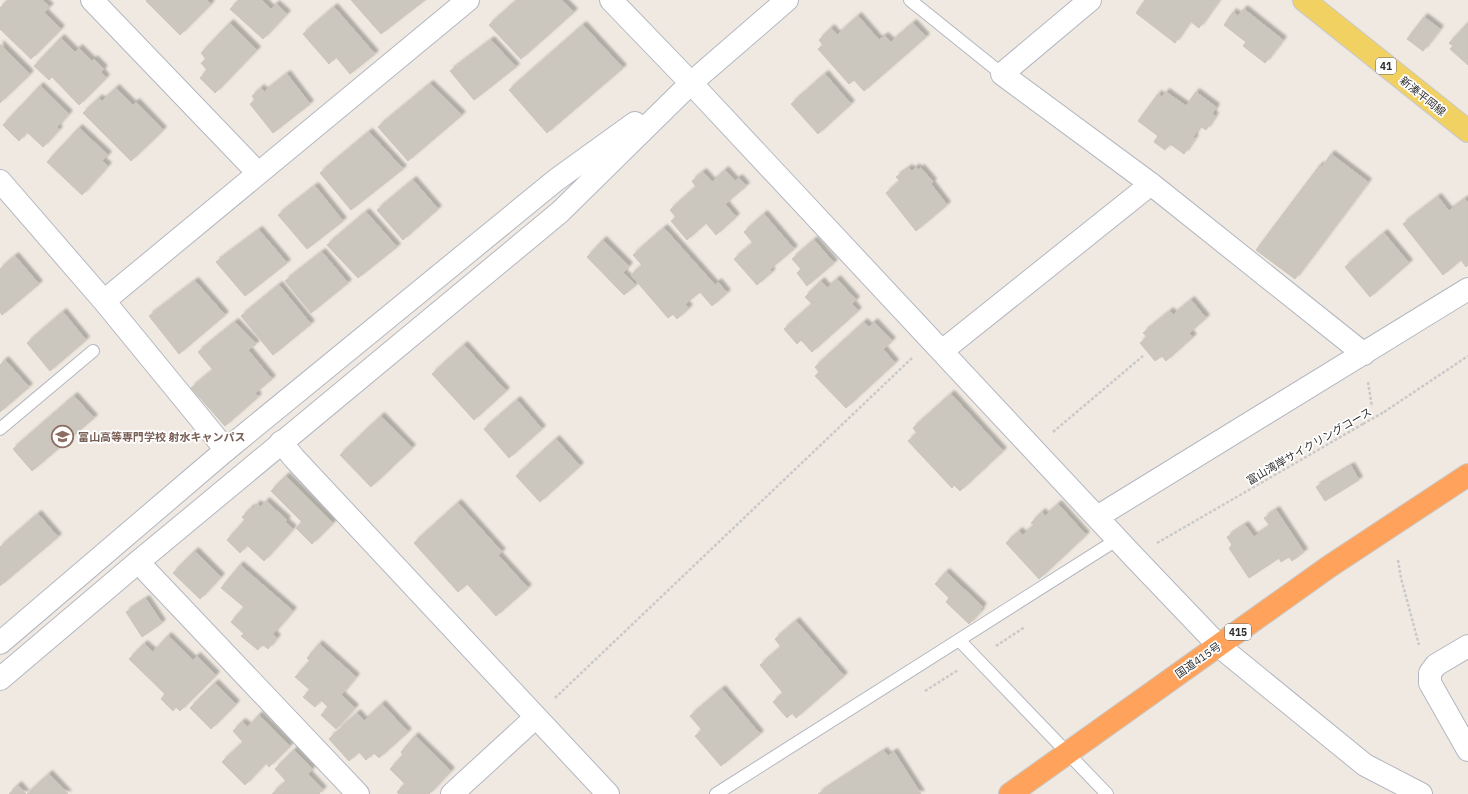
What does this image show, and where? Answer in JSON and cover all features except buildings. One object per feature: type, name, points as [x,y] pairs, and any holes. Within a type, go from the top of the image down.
[{"type":"highway","name":"国道415号","points":[[1010,794],[1330,566],[1468,475]]},
{"type":"main road","name":"新湊平岡線","points":[[1304,0],[1468,132]]},
{"type":"street","points":[[92,0],[258,173]]},
{"type":"street","points":[[104,301],[468,0]]},
{"type":"street","points":[[611,0],[691,83],[1097,518],[1219,646],[1365,765],[1421,794]]},
{"type":"street","points":[[0,679],[281,442],[560,212],[691,83],[787,0]]},
{"type":"street","points":[[1090,0],[1002,74],[1151,184],[1364,354]]},
{"type":"street","points":[[0,643],[226,450],[556,180],[691,83]]},
{"type":"street","points":[[0,180],[104,301],[226,450]]},
{"type":"street","points":[[937,346],[1151,184]]},
{"type":"street","points":[[1097,518],[1468,289]]},
{"type":"street","points":[[281,442],[294,458],[608,794]]},
{"type":"street","points":[[138,562],[358,794]]},
{"type":"street","points":[[1468,646],[1436,665],[1430,674],[1430,684],[1468,750]]},
{"type":"street","points":[[452,794],[536,717]]},
{"type":"lane","points":[[910,0],[1002,74]]},
{"type":"lane","points":[[0,428],[93,351]]},
{"type":"lane","points":[[716,794],[1118,539]]},
{"type":"lane","points":[[959,640],[1107,794]]},
{"type":"path","points":[[536,717],[937,346]]},
{"type":"path","points":[[1033,448],[1143,356]]},
{"type":"path","name":"富山湾岸サイクリングコース","points":[[1154,545],[1384,412],[1468,356]]},
{"type":"path","points":[[1371,395],[1372,407]]},
{"type":"path","points":[[1398,560],[1401,578],[1423,661],[1430,674]]},
{"type":"place","name":"富山高等専門学校 射水キャンパス","points":[[63,437]]}]
